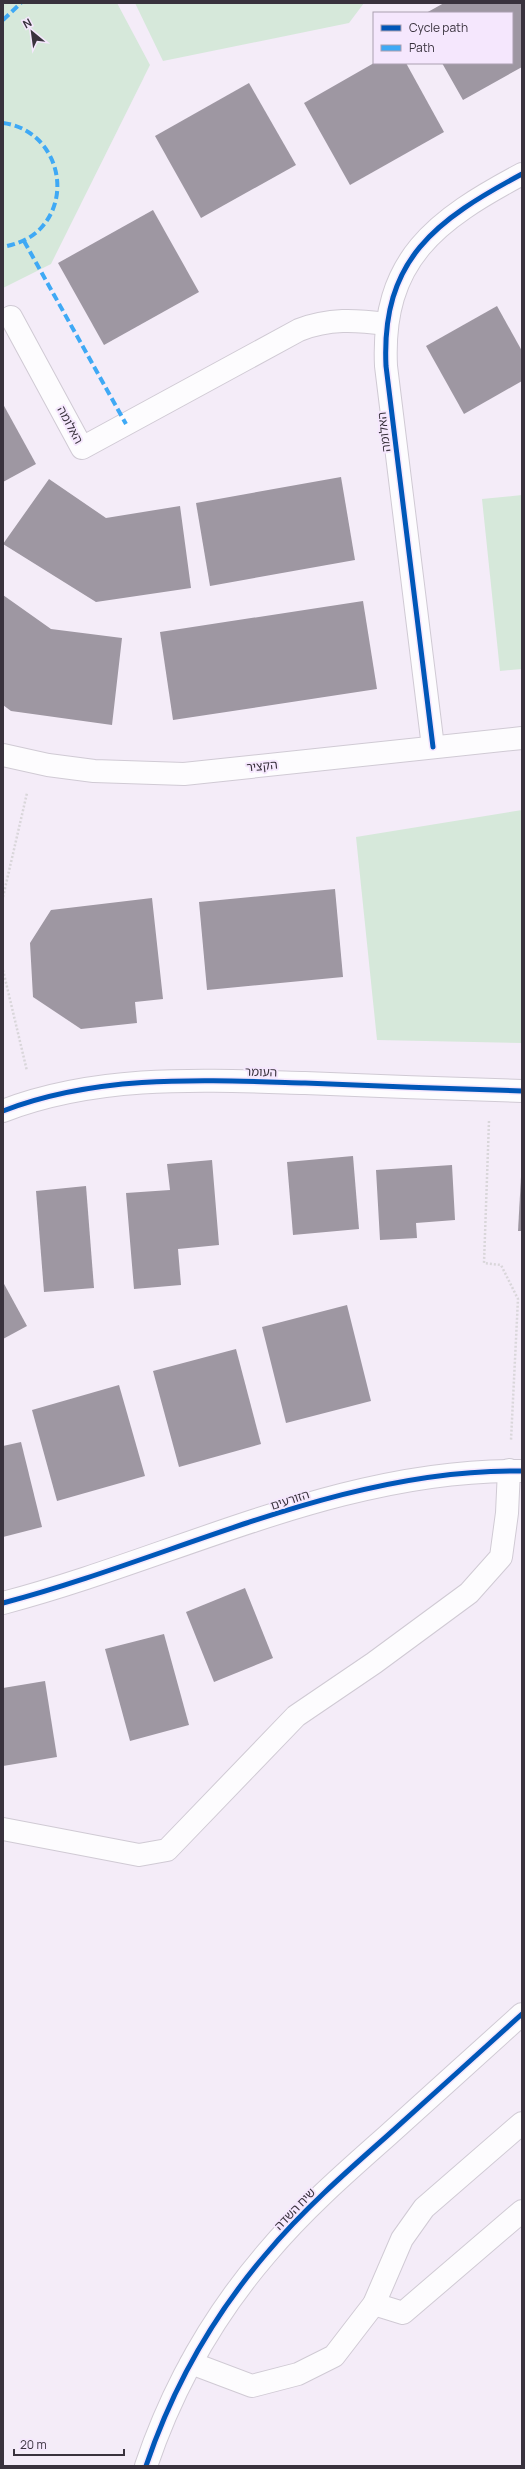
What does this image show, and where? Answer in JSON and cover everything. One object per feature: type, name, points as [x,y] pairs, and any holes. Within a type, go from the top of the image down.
[{"type":"street","name":"האלומה","points":[[433,748],[386,366],[387,324],[397,285],[406,267],[432,234],[468,204],[522,174]]},
{"type":"street","name":"האלומה","points":[[11,316],[82,448],[299,330],[318,323],[337,321],[387,324]]},
{"type":"street","name":"הקציר","points":[[3,755],[34,762],[94,771],[184,774],[522,738]]},
{"type":"street","name":"העומר","points":[[3,1111],[34,1100],[83,1089],[146,1081],[211,1080],[522,1091]]},
{"type":"street","name":"הזורעים","points":[[3,1603],[345,1494],[433,1476],[515,1470]]},
{"type":"street","points":[[3,1829],[139,1855],[167,1850],[296,1716],[374,1663],[469,1593],[501,1557],[515,1470]]},
{"type":"street","name":"שיח השדה","points":[[146,2466],[167,2410],[191,2363],[227,2304],[266,2254],[310,2206],[522,2014]]},
{"type":"street","points":[[191,2363],[252,2386],[298,2374],[334,2356],[374,2304],[402,2239],[424,2208],[522,2123]]},
{"type":"street","points":[[374,2304],[403,2313],[522,2211]]},
{"type":"path","points":[[3,897],[34,762]]},
{"type":"path","points":[[3,970],[34,1100]]},
{"type":"path","points":[[491,1090],[484,1263],[501,1265],[518,1299],[515,1470]]},
{"type":"green space","points":[[3,3],[117,3],[150,65],[51,264],[3,288]]},
{"type":"green space","points":[[135,3],[364,3],[349,23],[163,61]]},
{"type":"green space","points":[[522,495],[522,669],[500,671],[482,499]]},
{"type":"green space","points":[[522,810],[522,1043],[377,1040],[356,837]]},
{"type":"building","points":[[444,3],[522,3],[522,67],[463,100],[443,64],[513,64],[513,12],[428,12]]},
{"type":"building","points":[[373,64],[407,64],[444,132],[350,185],[304,103]]},
{"type":"building","points":[[249,83],[296,165],[201,218],[155,136]]},
{"type":"building","points":[[153,210],[199,292],[104,345],[58,263]]},
{"type":"building","points":[[497,306],[522,351],[522,381],[464,414],[426,346]]},
{"type":"building","points":[[3,404],[36,464],[3,482]]},
{"type":"building","points":[[341,477],[355,560],[210,586],[196,503]]},
{"type":"building","points":[[49,479],[106,518],[180,506],[191,588],[96,602],[3,544]]},
{"type":"building","points":[[3,595],[51,629],[122,638],[112,725],[11,711],[3,705]]},
{"type":"building","points":[[363,601],[377,689],[173,720],[160,632]]},
{"type":"building","points":[[335,889],[343,977],[207,990],[199,902]]},
{"type":"building","points":[[152,898],[163,999],[135,1002],[137,1023],[81,1029],[33,997],[30,943],[51,910]]},
{"type":"building","points":[[353,1156],[359,1229],[293,1235],[287,1162]]},
{"type":"building","points":[[212,1160],[219,1245],[178,1249],[181,1285],[134,1289],[126,1193],[170,1190],[167,1164]]},
{"type":"building","points":[[452,1165],[455,1220],[416,1223],[417,1238],[380,1240],[376,1170]]},
{"type":"building","points":[[521,1177],[522,1231],[518,1231]]},
{"type":"building","points":[[86,1186],[94,1288],[44,1292],[36,1191]]},
{"type":"building","points":[[3,1282],[27,1326],[3,1339]]},
{"type":"building","points":[[347,1305],[371,1401],[286,1423],[262,1327]]},
{"type":"building","points":[[236,1349],[261,1444],[179,1467],[153,1371]]},
{"type":"building","points":[[119,1385],[145,1476],[57,1501],[32,1410]]},
{"type":"building","points":[[21,1442],[42,1527],[3,1537],[3,1446]]},
{"type":"building","points":[[245,1588],[273,1658],[214,1682],[186,1612]]},
{"type":"building","points":[[164,1634],[189,1725],[130,1741],[105,1649]]},
{"type":"building","points":[[45,1681],[57,1757],[3,1766],[3,1688]]},
{"type":"marked path","points":[[3,20],[21,3]]},
{"type":"marked path","points":[[3,123],[20,128],[35,137],[46,149],[54,164],[57,180],[56,197],[51,213],[41,228],[24,240],[3,247]]},
{"type":"marked path","points":[[24,241],[126,424]]},
{"type":"cycle path","points":[[433,747],[386,366],[387,329],[393,297],[404,270],[420,247],[440,227],[464,208],[522,174]]},
{"type":"cycle path","points":[[3,1111],[39,1099],[76,1091],[114,1085],[152,1082],[228,1081],[522,1091]]},
{"type":"cycle path","points":[[3,1603],[67,1584],[259,1519],[324,1500],[389,1484],[455,1474],[522,1471]]},
{"type":"cycle path","points":[[146,2466],[168,2409],[196,2354],[229,2302],[266,2254],[324,2193],[522,2014]]}]
